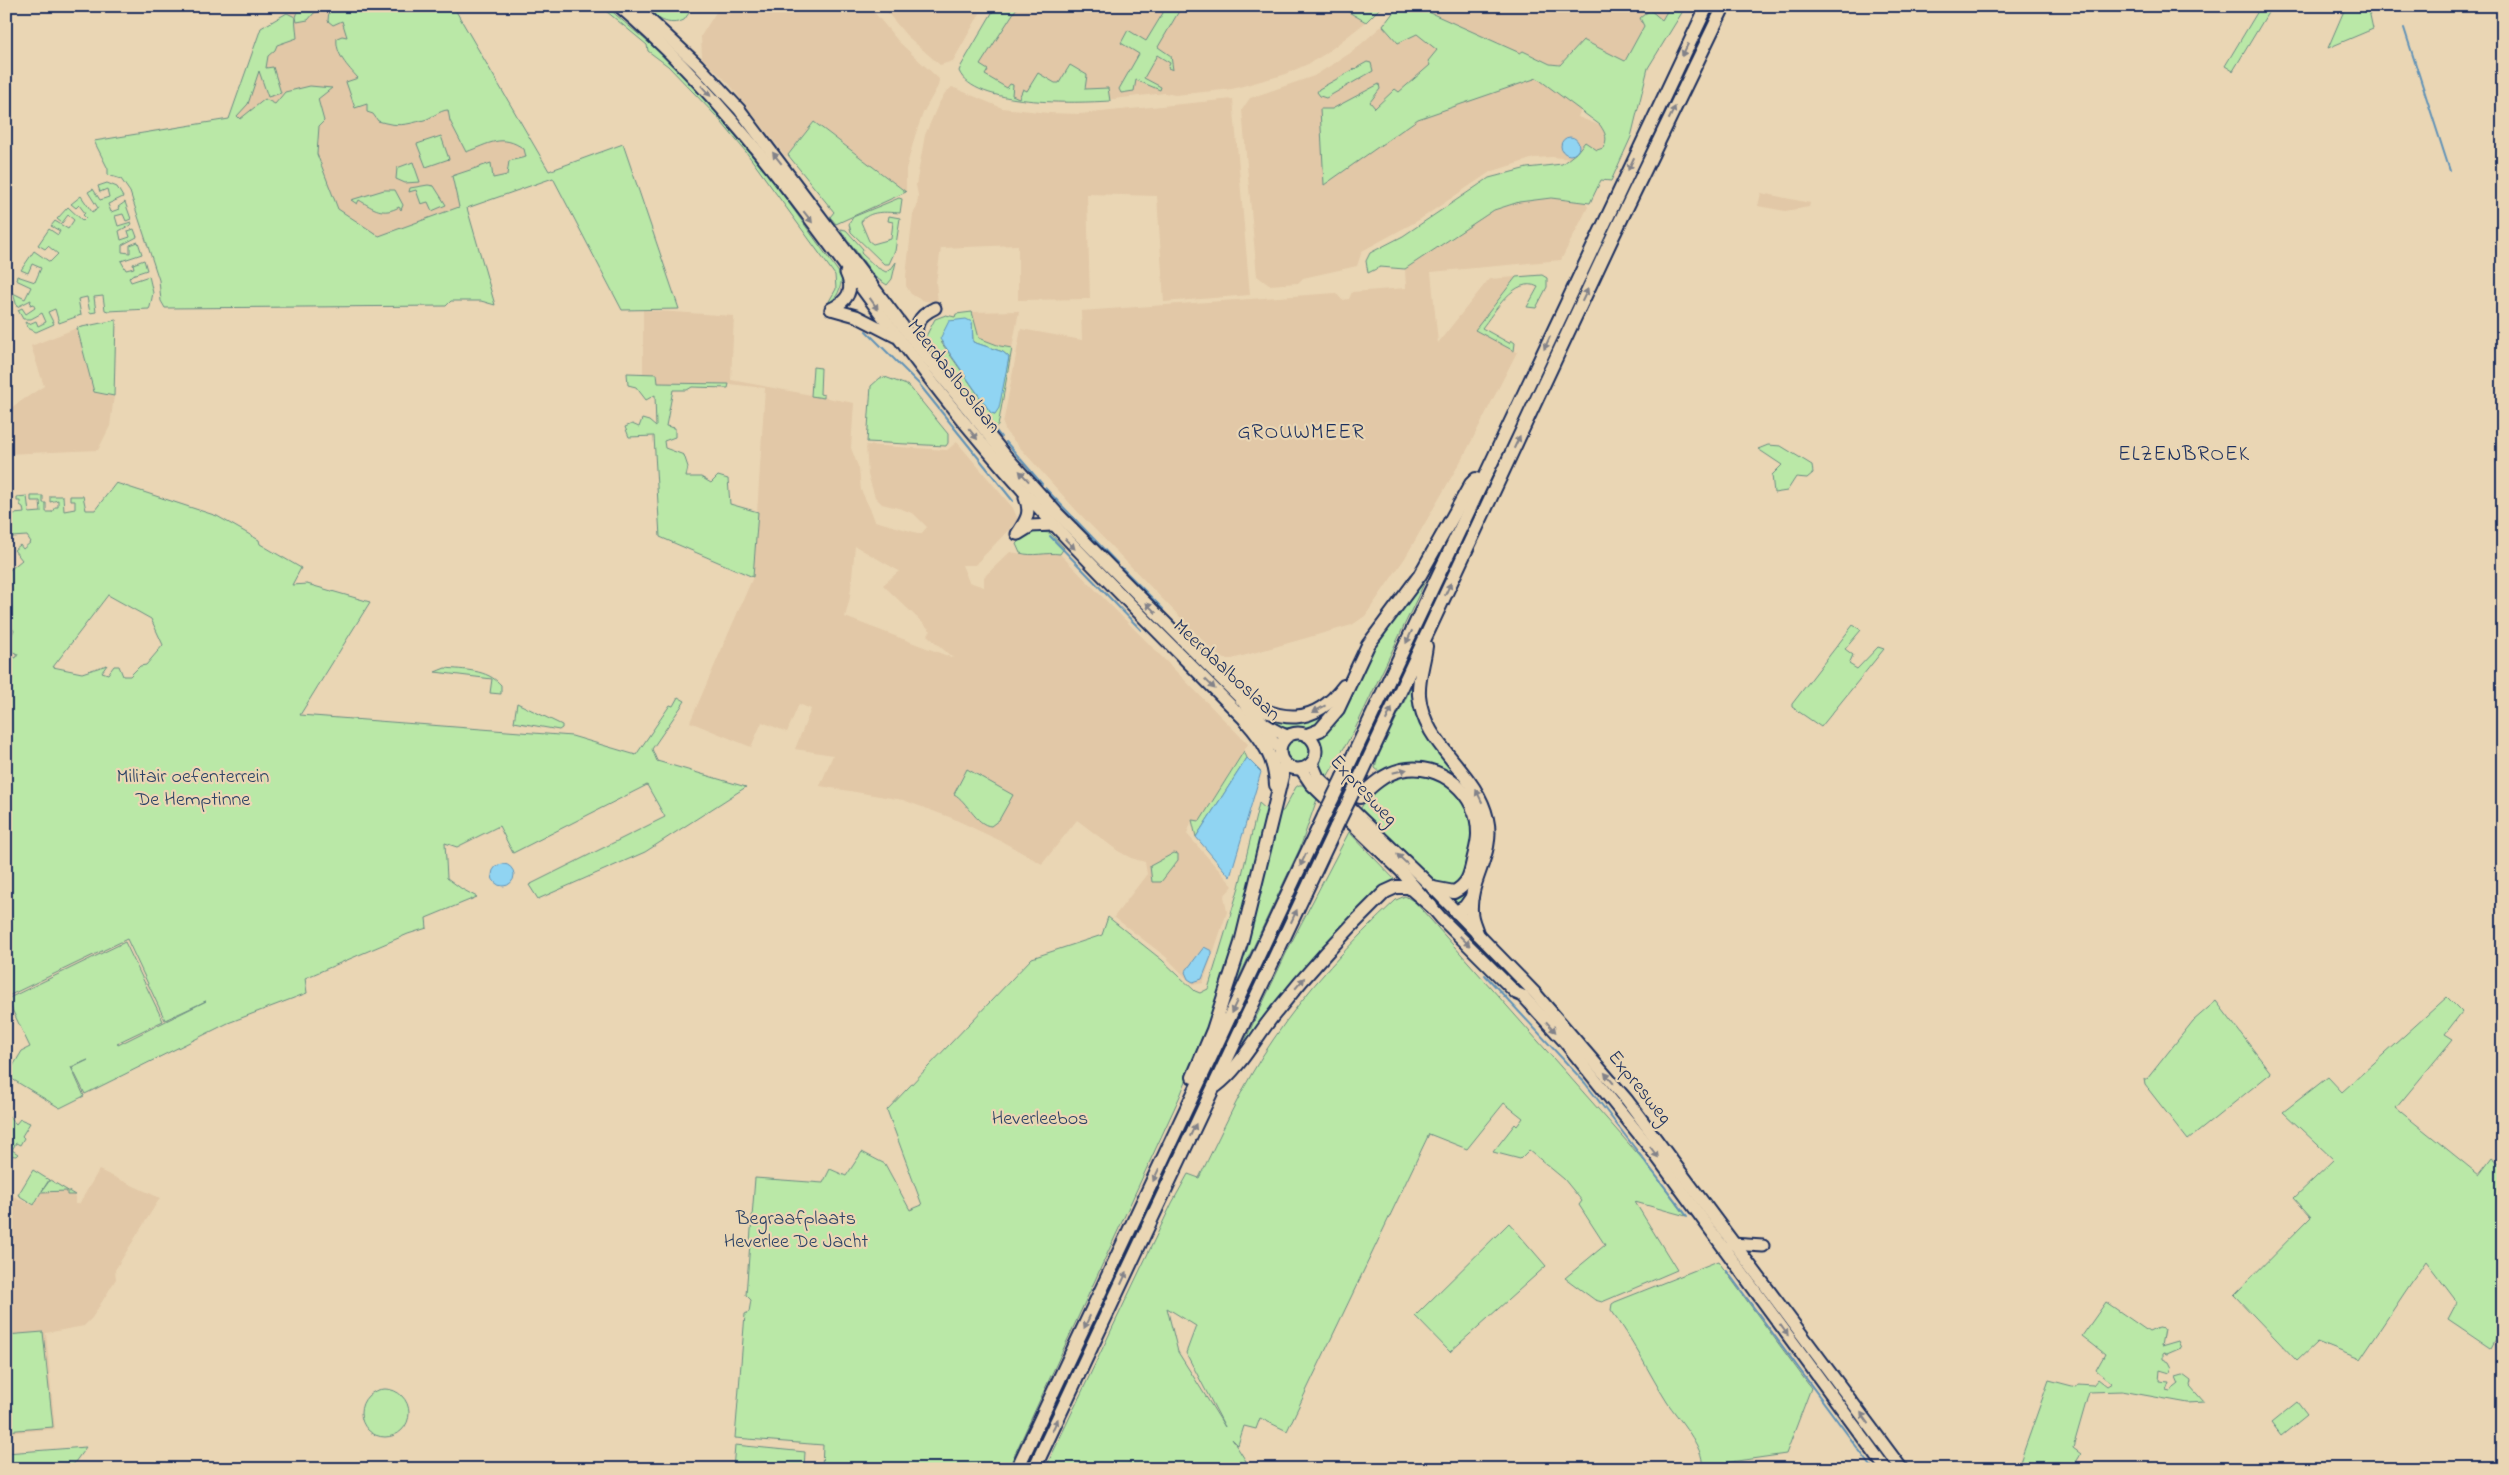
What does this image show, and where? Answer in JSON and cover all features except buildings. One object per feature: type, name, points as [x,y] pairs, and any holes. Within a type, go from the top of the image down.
[{"type":"highway","name":"Meerdaalboslaan","points":[[620,6],[717,102],[754,146],[942,395],[1022,493],[1033,512],[1052,525],[1246,721],[1269,737],[1280,749],[1285,764]]},
{"type":"highway","name":"Meerdaalboslaan","points":[[635,6],[698,64],[739,110],[926,357],[1005,455],[1056,512],[1241,699],[1256,718],[1275,731],[1287,736],[1298,733],[1308,735]]},
{"type":"highway","points":[[1017,1469],[1707,6]]},
{"type":"highway","points":[[1034,1469],[1344,809],[1357,793],[1427,634],[1724,6]]},
{"type":"highway","points":[[835,251],[851,285],[847,298],[830,309],[856,316],[898,338]]},
{"type":"highway","points":[[926,357],[918,340],[916,326],[925,312],[935,308]]},
{"type":"highway","points":[[1184,1115],[1184,1097],[1213,1030],[1241,943],[1285,764],[1289,767],[1301,769],[1312,763],[1316,746],[1308,735],[1320,730],[1327,724],[1338,709],[1354,674],[1382,624],[1420,575],[1471,484],[1489,466]]},
{"type":"highway","points":[[1052,525],[1031,526],[1017,534],[1033,512],[1056,512]]},
{"type":"highway","points":[[1427,634],[1419,683],[1424,719],[1435,740],[1473,786],[1481,799],[1488,821],[1485,857],[1472,897],[1471,913],[1477,933]]},
{"type":"highway","points":[[1241,699],[1264,712],[1276,716],[1292,717],[1310,714],[1328,704],[1354,674]]},
{"type":"highway","points":[[1246,721],[1260,737],[1272,758],[1276,773],[1276,798]]},
{"type":"highway","name":"Meerdaalboslaan","points":[[1280,749],[1287,736]]},
{"type":"highway","name":"Expresweg","points":[[1312,763],[1318,777],[1433,888],[1544,1003],[1627,1100],[1732,1244],[1902,1469]]},
{"type":"highway","points":[[1357,793],[1388,774],[1415,768],[1437,772],[1449,778],[1464,793],[1473,807],[1478,828],[1470,874],[1466,884],[1454,892],[1433,888]]},
{"type":"highway","name":"Expresweg","points":[[1301,769],[1311,784],[1414,884],[1430,906],[1516,993],[1523,996],[1564,1041],[1620,1109],[1886,1469]]},
{"type":"highway","points":[[1414,884],[1442,910],[1449,914],[1465,907],[1472,897]]},
{"type":"highway","points":[[1214,1087],[1230,1075],[1275,1013],[1322,957],[1385,892],[1396,887],[1410,887],[1430,906]]},
{"type":"highway","points":[[1732,1244],[1763,1246],[1750,1254],[1748,1265]]},
{"type":"shaded area","points":[[307,6],[453,6],[553,178],[467,208],[495,305],[481,301],[451,301],[446,306],[193,308],[195,299],[150,131],[230,119],[261,28],[287,13]]},
{"type":"shaded area","points":[[720,6],[869,6],[899,42],[939,79],[938,86],[923,113],[915,136],[906,169],[906,192],[814,122],[786,157],[729,84],[702,58],[701,36]]},
{"type":"shaded area","points":[[882,6],[984,6],[953,61],[940,65],[906,35]]},
{"type":"shaded area","points":[[996,6],[1338,6],[1366,22],[1325,54],[1308,64],[1283,75],[1232,89],[1175,95],[1165,93],[1079,103],[1048,102],[1004,97],[984,90],[962,78],[959,71],[961,66]]},
{"type":"shaded area","points":[[1415,6],[1670,6],[1662,20],[1644,26],[1625,61],[1560,65],[1550,64],[1523,51],[1520,54]]},
{"type":"shaded area","points":[[1392,17],[1587,93],[1578,117],[1612,130],[1604,152],[1590,161],[1552,157],[1534,158],[1490,172],[1419,220],[1362,251],[1357,266],[1303,278],[1298,283],[1269,285],[1257,276],[1242,110],[1250,98],[1314,76],[1352,52]]},
{"type":"shaded area","points":[[952,87],[1002,108],[1048,113],[1080,114],[1233,99],[1250,295],[1164,302],[1157,196],[1087,194],[1090,299],[1018,300],[1018,245],[941,248],[936,282],[938,303],[921,300],[911,294],[906,286],[906,276],[913,214],[917,207],[918,195],[916,185],[925,135],[938,105],[945,93]]},
{"type":"shaded area","points":[[1761,193],[1810,203],[1809,207],[1785,211],[1758,206]]},
{"type":"shaded area","points":[[1551,198],[1585,202],[1588,207],[1561,260],[1431,272],[1438,343],[1489,279],[1516,277],[1476,330],[1517,352],[1467,450],[1405,558],[1365,616],[1352,625],[1232,659],[1224,659],[1217,655],[1076,510],[1006,432],[1003,424],[1021,329],[1082,340],[1081,311],[1336,293],[1342,300],[1349,299],[1352,292],[1406,288],[1405,269],[1494,210],[1519,202]]},
{"type":"shaded area","points":[[643,310],[734,316],[731,380],[854,403],[851,448],[859,469],[861,490],[875,521],[921,534],[927,527],[914,514],[882,504],[875,497],[868,475],[866,445],[947,450],[957,442],[1013,508],[1018,520],[975,565],[962,565],[969,582],[984,587],[984,577],[1010,552],[1028,555],[1049,552],[1060,554],[1248,744],[1200,821],[1192,820],[1187,834],[1233,886],[1224,896],[1227,912],[1203,983],[1193,985],[1166,957],[1114,917],[1147,874],[1145,862],[1131,858],[1118,851],[1077,820],[1042,864],[1003,842],[952,818],[903,800],[820,786],[833,755],[795,749],[811,709],[799,704],[787,732],[762,722],[751,747],[690,722],[753,577],[765,388],[729,384],[657,383],[643,374]],"holes":[[[855,546],[899,571],[883,585],[931,631],[927,635],[953,658],[845,617],[850,597]]]},
{"type":"shaded area","points":[[1019,311],[1012,348],[1000,346],[979,338],[972,312]]},
{"type":"shaded area","points":[[77,328],[94,392],[114,396],[110,426],[98,450],[6,454],[6,411],[44,386],[31,346]]},
{"type":"shaded area","points":[[99,1170],[160,1198],[115,1270],[116,1279],[92,1318],[84,1326],[46,1333],[55,1429],[6,1433],[6,1204],[13,1196],[34,1206],[50,1179],[75,1195],[75,1204],[79,1204]]},
{"type":"green space","points":[[307,6],[453,6],[549,171],[623,144],[679,309],[622,310],[553,178],[467,208],[495,305],[481,301],[451,301],[446,306],[165,308],[161,301],[159,280],[130,192],[121,179],[108,175],[108,169],[94,141],[229,119],[261,28],[287,13],[295,17],[297,38],[277,45],[275,50],[268,56],[266,68],[273,67],[281,93],[268,97],[259,71],[248,104],[237,116],[240,119],[265,99],[275,104],[285,92],[310,86],[332,88],[318,99],[324,121],[319,126],[317,154],[338,209],[379,236],[459,207],[452,176],[491,163],[493,178],[507,175],[509,161],[526,157],[524,149],[516,144],[502,141],[489,143],[466,152],[450,121],[448,110],[424,120],[396,125],[378,121],[373,114],[367,112],[367,104],[355,108],[346,82],[358,78],[343,60],[337,44],[337,38],[347,37],[342,21],[333,25],[328,21],[329,10],[325,9],[314,13],[308,20],[297,22],[296,17],[299,9]]},
{"type":"green space","points":[[600,6],[606,6],[671,63],[703,96],[745,145],[842,277],[841,285],[832,301],[828,303],[836,289],[835,275],[746,152],[718,118],[668,66],[648,51],[647,45]]},
{"type":"green space","points":[[646,6],[661,11],[673,12],[694,6],[684,20],[673,23],[658,18]]},
{"type":"green space","points":[[996,6],[1018,6],[980,65],[988,70],[985,75],[1007,88],[1010,84],[1013,85],[1012,95],[1019,98],[1023,89],[1027,91],[1038,73],[1055,83],[1059,83],[1070,65],[1087,75],[1085,89],[1108,88],[1110,101],[1052,102],[1028,100],[1005,97],[984,91],[968,83],[959,71]]},
{"type":"green space","points":[[1159,6],[1182,6],[1158,47],[1171,56],[1173,70],[1168,68],[1170,63],[1157,55],[1144,78],[1161,87],[1160,90],[1136,80],[1134,91],[1121,93],[1119,89],[1139,54],[1121,43],[1128,30],[1146,41],[1163,13]]},
{"type":"green space","points":[[1338,6],[1382,6],[1366,22]]},
{"type":"green space","points":[[1398,6],[1415,6],[1520,53],[1523,51],[1550,64],[1560,65],[1583,40],[1625,61],[1644,26],[1640,18],[1650,10],[1662,20],[1670,6],[1686,6],[1648,68],[1631,137],[1611,181],[1601,180],[1590,203],[1551,198],[1519,202],[1494,210],[1405,269],[1380,267],[1368,273],[1366,261],[1370,253],[1403,236],[1489,178],[1527,168],[1562,164],[1576,153],[1585,142],[1597,150],[1603,148],[1606,139],[1600,125],[1537,78],[1418,119],[1324,185],[1320,109],[1332,109],[1379,84],[1380,89],[1370,102],[1375,108],[1395,89],[1399,92],[1430,65],[1428,61],[1437,50],[1417,34],[1398,43],[1383,26]]},
{"type":"green space","points":[[2261,6],[2272,6],[2233,71],[2225,66]]},
{"type":"green space","points":[[2346,6],[2368,6],[2373,29],[2328,48]]},
{"type":"green space","points":[[1367,62],[1371,63],[1373,71],[1326,98],[1320,96],[1317,92],[1319,89]]},
{"type":"green space","points":[[814,122],[906,192],[836,224],[830,217],[834,212],[788,155]]},
{"type":"green space","points":[[441,136],[449,159],[426,167],[417,144]]},
{"type":"green space","points":[[413,162],[420,182],[405,183],[396,179],[397,168]]},
{"type":"green space","points":[[107,183],[117,187],[123,197],[108,204],[111,212],[119,209],[118,207],[125,202],[131,219],[126,221],[123,214],[115,216],[118,226],[131,222],[132,224],[119,231],[121,240],[130,237],[128,231],[134,229],[137,237],[122,245],[122,252],[130,253],[130,245],[138,242],[142,254],[121,261],[126,270],[134,268],[133,264],[144,260],[147,270],[132,275],[129,278],[131,282],[149,276],[153,293],[149,309],[108,311],[105,310],[103,296],[94,297],[96,312],[90,313],[87,297],[78,299],[81,315],[59,323],[55,309],[48,312],[54,324],[36,332],[28,328],[25,322],[29,324],[36,321],[38,326],[46,322],[42,313],[31,319],[23,319],[18,310],[22,308],[26,314],[35,308],[33,304],[30,305],[31,300],[17,307],[13,293],[25,299],[31,287],[16,280],[17,276],[35,282],[41,268],[32,264],[28,273],[21,270],[34,251],[50,262],[58,254],[48,246],[45,249],[38,245],[49,229],[58,235],[60,231],[51,226],[55,221],[68,229],[74,220],[68,215],[62,223],[57,219],[68,207],[83,221],[86,218],[83,215],[85,213],[79,205],[76,208],[71,204],[81,196],[92,212],[98,208],[88,192],[93,189],[100,200],[109,197],[107,189],[100,192],[98,186]]},
{"type":"green space","points":[[434,186],[446,205],[432,211],[428,202],[421,204],[416,190],[409,192],[410,188]]},
{"type":"green space","points":[[384,190],[395,190],[403,205],[401,210],[399,207],[383,211],[359,200],[357,204],[351,200]]},
{"type":"green space","points":[[899,198],[902,199],[900,213],[884,212],[868,215],[861,222],[869,241],[873,244],[891,239],[893,222],[888,221],[889,216],[900,218],[895,251],[889,264],[884,264],[851,232],[849,224],[853,217]]},
{"type":"green space","points":[[840,229],[846,230],[863,249],[861,253],[876,267],[886,272],[896,262],[892,279],[887,285],[875,277]]},
{"type":"green space","points":[[1542,275],[1547,278],[1547,287],[1536,308],[1527,307],[1538,287],[1521,286],[1506,297],[1482,328],[1509,343],[1511,340],[1515,343],[1514,351],[1475,330],[1516,277]]},
{"type":"green space","points":[[972,312],[979,338],[1000,346],[1012,348],[998,426],[993,429],[924,340],[935,319],[946,315],[955,317],[956,314]],"holes":[[[972,322],[973,342],[1003,352],[1009,357],[995,414],[991,413],[941,342]]]},
{"type":"green space","points":[[116,320],[114,396],[94,392],[77,328]]},
{"type":"green space","points":[[813,367],[821,368],[820,394],[824,395],[824,398],[811,396]]},
{"type":"green space","points":[[627,373],[657,374],[658,383],[729,384],[728,388],[692,387],[687,390],[673,390],[666,426],[675,428],[675,437],[664,441],[665,448],[684,455],[688,467],[686,477],[701,477],[711,483],[718,476],[728,479],[730,504],[758,512],[753,577],[660,537],[654,436],[629,437],[625,427],[632,424],[639,427],[642,419],[649,421],[656,427],[655,395],[646,400],[636,387],[628,385]]},
{"type":"green space","points":[[885,377],[909,386],[948,434],[946,446],[867,442],[871,386],[880,378]]},
{"type":"green space","points":[[1768,445],[1781,446],[1812,465],[1813,473],[1807,478],[1796,477],[1787,491],[1774,493],[1772,475],[1782,465],[1758,449]]},
{"type":"green space","name":"Militair oefenterrein De Hemptinne","points":[[116,483],[217,516],[259,540],[260,544],[301,568],[292,585],[307,584],[370,602],[300,715],[572,736],[636,755],[670,705],[673,706],[678,697],[685,701],[652,749],[657,761],[746,787],[645,852],[538,899],[529,885],[665,817],[647,785],[513,853],[499,826],[457,847],[445,843],[447,878],[477,897],[426,918],[427,928],[408,934],[305,978],[307,993],[228,1023],[85,1094],[72,1068],[88,1060],[71,1067],[84,1096],[60,1108],[7,1076],[22,1051],[30,1047],[7,999],[125,942],[163,1021],[117,1043],[118,1045],[206,1001],[165,1020],[127,939],[6,997],[6,654],[16,658],[18,654],[6,649],[6,638],[10,639],[14,630],[6,626],[6,573],[22,560],[14,550],[20,545],[23,549],[31,542],[27,536],[12,537],[8,532],[6,533],[6,497],[11,497],[11,511],[14,514],[24,513],[20,501],[17,501],[17,497],[27,496],[29,513],[41,512],[40,501],[31,501],[31,496],[43,496],[43,503],[46,503],[46,512],[52,512],[55,507],[58,507],[58,500],[50,502],[50,496],[63,496],[64,511],[75,509],[75,501],[70,501],[70,496],[83,496],[86,510],[95,510]],"holes":[[[108,595],[151,619],[163,645],[146,665],[140,666],[130,676],[123,676],[119,666],[114,666],[108,674],[102,672],[107,665],[82,673],[53,667]]]},
{"type":"green space","points":[[1028,531],[1050,533],[1064,548],[1060,554],[1030,555],[1020,553],[1016,544]]},
{"type":"green space","points":[[1448,533],[1355,729],[1327,777],[1320,769],[1321,749],[1316,735]]},
{"type":"green space","points":[[1853,625],[1861,630],[1845,649],[1853,655],[1849,664],[1857,669],[1878,647],[1884,649],[1821,727],[1792,707],[1792,704]]},
{"type":"green space","points":[[445,668],[475,671],[489,676],[501,685],[501,694],[490,693],[492,679],[435,672]]},
{"type":"green space","points":[[1414,681],[1417,682],[1424,725],[1432,740],[1462,775],[1478,799],[1482,811],[1483,834],[1482,846],[1477,862],[1480,847],[1479,824],[1472,801],[1458,782],[1429,767],[1401,766],[1381,773],[1375,768],[1377,759]]},
{"type":"green space","points":[[517,703],[562,725],[562,728],[559,730],[514,722]]},
{"type":"green space","points":[[1331,708],[1323,724],[1312,727],[1278,727],[1271,724],[1264,716]]},
{"type":"green space","points":[[1297,739],[1305,743],[1309,751],[1305,759],[1297,763],[1289,759],[1285,751],[1289,743]]},
{"type":"green space","points":[[1244,751],[1247,758],[1196,837],[1192,820],[1200,821]]},
{"type":"green space","points":[[967,769],[1013,795],[999,820],[991,826],[981,822],[959,797],[954,794]]},
{"type":"green space","points":[[1409,773],[1429,776],[1447,786],[1459,797],[1467,810],[1471,824],[1472,839],[1470,855],[1465,871],[1457,886],[1435,883],[1359,812],[1368,797],[1379,786]]},
{"type":"green space","points":[[1303,785],[1317,799],[1300,848],[1217,1024],[1276,812],[1283,811],[1296,787]]},
{"type":"green space","name":"Heverleebos","points":[[1259,803],[1267,810],[1239,933],[1213,1014],[1180,1096],[1008,1469],[822,1469],[823,1445],[735,1438],[745,1314],[749,1312],[751,1300],[746,1295],[755,1178],[823,1183],[830,1169],[846,1176],[862,1152],[885,1164],[910,1210],[922,1205],[887,1110],[1032,958],[1102,935],[1108,917],[1162,960],[1195,991],[1200,993],[1208,989],[1239,887]]},
{"type":"green space","points":[[1330,816],[1334,819],[1080,1359],[1076,1357]]},
{"type":"green space","points":[[1349,832],[1398,883],[1245,1047],[1243,1045],[1291,943]]},
{"type":"green space","points":[[1174,853],[1178,854],[1178,860],[1161,882],[1152,882],[1150,866]]},
{"type":"green space","points":[[1474,872],[1466,897],[1455,908],[1442,893],[1456,894],[1468,885]]},
{"type":"green space","points":[[1405,896],[1415,902],[1645,1162],[1686,1216],[1635,1202],[1677,1270],[1602,1302],[1595,1300],[1565,1278],[1605,1245],[1579,1205],[1582,1201],[1564,1179],[1529,1150],[1520,1159],[1493,1152],[1515,1124],[1517,1126],[1523,1118],[1504,1103],[1467,1149],[1429,1134],[1287,1431],[1260,1418],[1256,1429],[1244,1426],[1238,1445],[1232,1439],[1251,1469],[1045,1469],[1172,1203],[1188,1174],[1199,1178],[1252,1073],[1286,1021],[1346,949],[1396,900]],"holes":[[[1167,1308],[1196,1326],[1186,1353],[1225,1427],[1178,1352]]]},
{"type":"green space","points":[[2447,997],[2462,1012],[2445,1034],[2453,1039],[2396,1108],[2479,1175],[2492,1158],[2503,1167],[2503,1326],[2491,1348],[2448,1319],[2457,1302],[2426,1261],[2360,1359],[2317,1342],[2297,1361],[2234,1295],[2311,1217],[2294,1198],[2334,1160],[2283,1112],[2328,1077],[2342,1092]]},
{"type":"green space","points":[[2216,1001],[2271,1073],[2188,1140],[2145,1085],[2144,1079],[2147,1079],[2193,1021]]},
{"type":"green space","points":[[6,1113],[16,1124],[20,1119],[30,1123],[22,1136],[24,1138],[20,1145],[16,1143],[12,1150],[18,1154],[16,1156],[6,1155]]},
{"type":"green space","points":[[33,1170],[49,1180],[42,1191],[50,1180],[75,1195],[67,1195],[67,1191],[41,1192],[34,1205],[18,1195]]},
{"type":"green space","points":[[1509,1223],[1546,1266],[1450,1352],[1415,1316]]},
{"type":"green space","points":[[1718,1261],[1811,1388],[1786,1454],[1702,1466],[1702,1459],[1695,1442],[1667,1402],[1611,1310],[1612,1304],[1615,1302]]},
{"type":"green space","points":[[2106,1302],[2149,1332],[2158,1328],[2164,1329],[2161,1346],[2178,1341],[2181,1348],[2167,1354],[2163,1353],[2163,1359],[2169,1362],[2172,1368],[2170,1373],[2160,1370],[2159,1381],[2169,1382],[2166,1390],[2170,1391],[2179,1384],[2176,1377],[2183,1375],[2191,1381],[2190,1386],[2204,1402],[2188,1403],[2122,1391],[2089,1392],[2073,1448],[2081,1454],[2072,1469],[2038,1469],[2020,1462],[2049,1380],[2076,1387],[2078,1384],[2093,1385],[2098,1379],[2107,1386],[2112,1383],[2096,1370],[2105,1354],[2082,1336]]},
{"type":"green space","points":[[43,1332],[53,1427],[6,1431],[6,1335]]},
{"type":"green space","points":[[380,1389],[390,1389],[399,1393],[405,1399],[408,1404],[408,1422],[399,1433],[390,1437],[380,1437],[371,1433],[365,1427],[361,1418],[361,1408],[365,1399],[371,1393]]},
{"type":"green space","points":[[2297,1402],[2307,1415],[2281,1436],[2271,1423]]},
{"type":"green space","points":[[735,1445],[805,1452],[804,1469],[733,1469]]},
{"type":"green space","points":[[86,1447],[70,1469],[6,1469],[6,1453]]},
{"type":"water","points":[[1570,137],[1576,140],[1579,146],[1576,152],[1570,155],[1564,152],[1561,146],[1564,140]]},
{"type":"water","points":[[966,319],[972,322],[973,342],[1003,352],[1009,357],[999,408],[995,414],[991,413],[940,339],[949,321]]},
{"type":"water","points":[[1247,758],[1261,772],[1230,877],[1196,837]]},
{"type":"water","points":[[503,864],[511,867],[514,875],[511,883],[503,886],[495,883],[492,875],[495,867]]},
{"type":"water","points":[[1204,947],[1212,951],[1212,954],[1202,979],[1193,982],[1188,979],[1185,972]]},
{"type":"waterway","points":[[2404,28],[2450,171]]},
{"type":"waterway","points":[[866,331],[919,384],[1013,501]]},
{"type":"waterway","points":[[965,392],[1001,437]]},
{"type":"waterway","points":[[1006,442],[1042,484]]},
{"type":"waterway","points":[[1045,488],[1118,564]]},
{"type":"waterway","points":[[1050,536],[1141,630]]},
{"type":"waterway","points":[[1121,567],[1163,609]]},
{"type":"waterway","points":[[1485,975],[1585,1083],[1687,1216]]},
{"type":"waterway","points":[[1726,1270],[1873,1469]]},
{"type":"district","name":"GROUWMEER","points":[[1301,433]]},
{"type":"district","name":"ELZENBROEK","points":[[2184,455]]},
{"type":"park label","name":"Begraafplaats Heverlee De Jacht","points":[[796,1230]]}]
